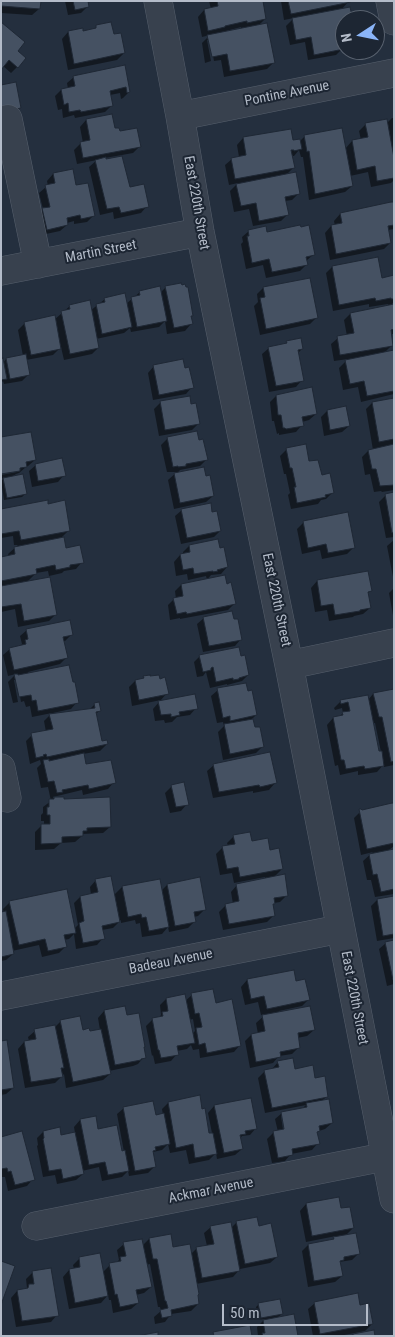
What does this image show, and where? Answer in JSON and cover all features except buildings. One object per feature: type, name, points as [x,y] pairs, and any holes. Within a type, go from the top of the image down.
[{"type":"street","name":"East 220th Street","points":[[158,1],[200,232],[289,665],[325,798],[340,929],[390,1156],[394,1199]]},
{"type":"street","points":[[390,1],[394,22]]},
{"type":"street","name":"Pontine Avenue","points":[[180,116],[394,72]]},
{"type":"street","points":[[8,119],[38,264]]},
{"type":"street","name":"Martin Street","points":[[1,271],[200,232]]},
{"type":"street","points":[[289,665],[394,643]]},
{"type":"street","points":[[1,768],[7,798]]},
{"type":"street","name":"Badeau Avenue","points":[[1,996],[340,929]]},
{"type":"street","name":"Ackmar Avenue","points":[[36,1226],[390,1156]]}]
